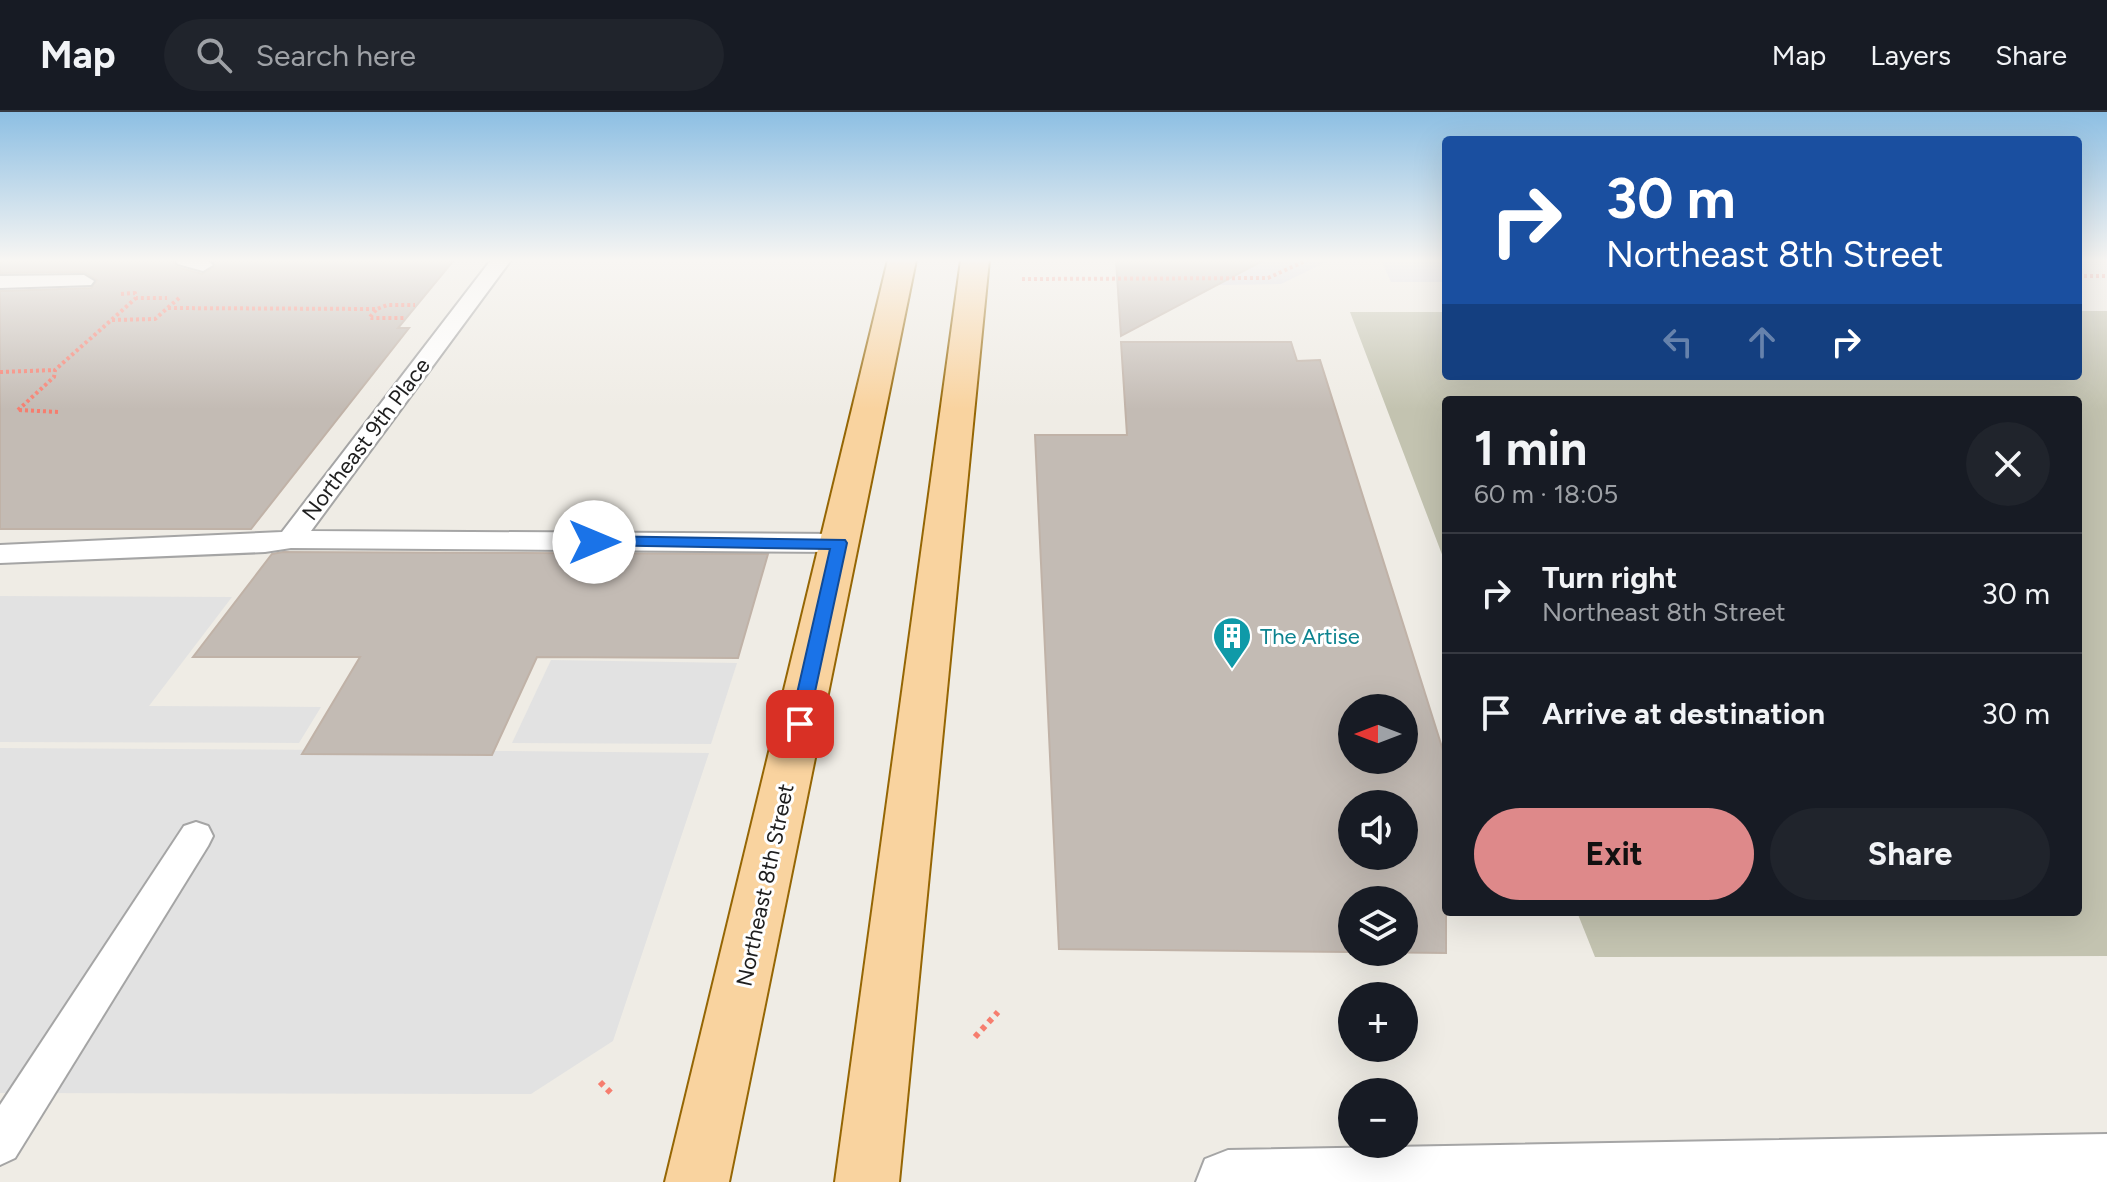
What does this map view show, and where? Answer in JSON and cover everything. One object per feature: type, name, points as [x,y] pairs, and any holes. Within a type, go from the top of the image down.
[{"type":"main road","name":"Northeast 8th Street","points":[[697,1182],[891,310]]},
{"type":"main road","points":[[867,1182],[885,1050],[945,496],[987,310]]},
{"type":"street","points":[[1228,1182],[1734,1177],[2107,1166]]},
{"type":"lane","name":"Northeast 9th Place","points":[[0,554],[291,539],[463,310]]},
{"type":"lane","points":[[291,539],[839,543]]},
{"type":"lane","points":[[0,1143],[196,836]]},
{"type":"path","points":[[0,372],[55,370],[123,310]]},
{"type":"path","points":[[112,320],[155,319],[166,310]]},
{"type":"path","points":[[376,310],[369,318],[386,318]]},
{"type":"path","points":[[55,370],[54,377],[18,410],[59,412]]},
{"type":"path","points":[[975,1037],[998,1012]]},
{"type":"path","points":[[600,1082],[611,1093]]},
{"type":"shaded area","points":[[2082,311],[2107,311],[2107,956],[1595,957],[1579,916],[2082,916],[2082,396],[1442,396],[1442,554],[1350,312],[1442,312],[1442,380],[2082,380]]},
{"type":"shaded area","points":[[0,596],[232,597],[149,706],[321,707],[299,743],[0,742]]},
{"type":"shaded area","points":[[551,660],[737,663],[711,744],[512,743]]},
{"type":"shaded area","points":[[0,748],[709,753],[613,1041],[531,1094],[0,1093]]},
{"type":"building","points":[[0,310],[413,310],[398,328],[409,328],[251,529],[0,529]]},
{"type":"building","points":[[1119,310],[1170,310],[1121,336]]},
{"type":"building","name":"The Artise","points":[[1121,342],[1291,342],[1297,361],[1320,360],[1442,747],[1442,916],[1446,916],[1446,953],[1418,953],[1418,886],[1338,886],[1338,952],[1059,949],[1035,435],[1127,435]]},
{"type":"building","points":[[272,554],[768,554],[738,658],[537,657],[492,755],[302,754],[360,657],[193,657]]},
{"type":"place","name":"The Artise","points":[[1232,670]]},
{"type":"route","points":[[594,542],[839,543],[800,724]]}]
